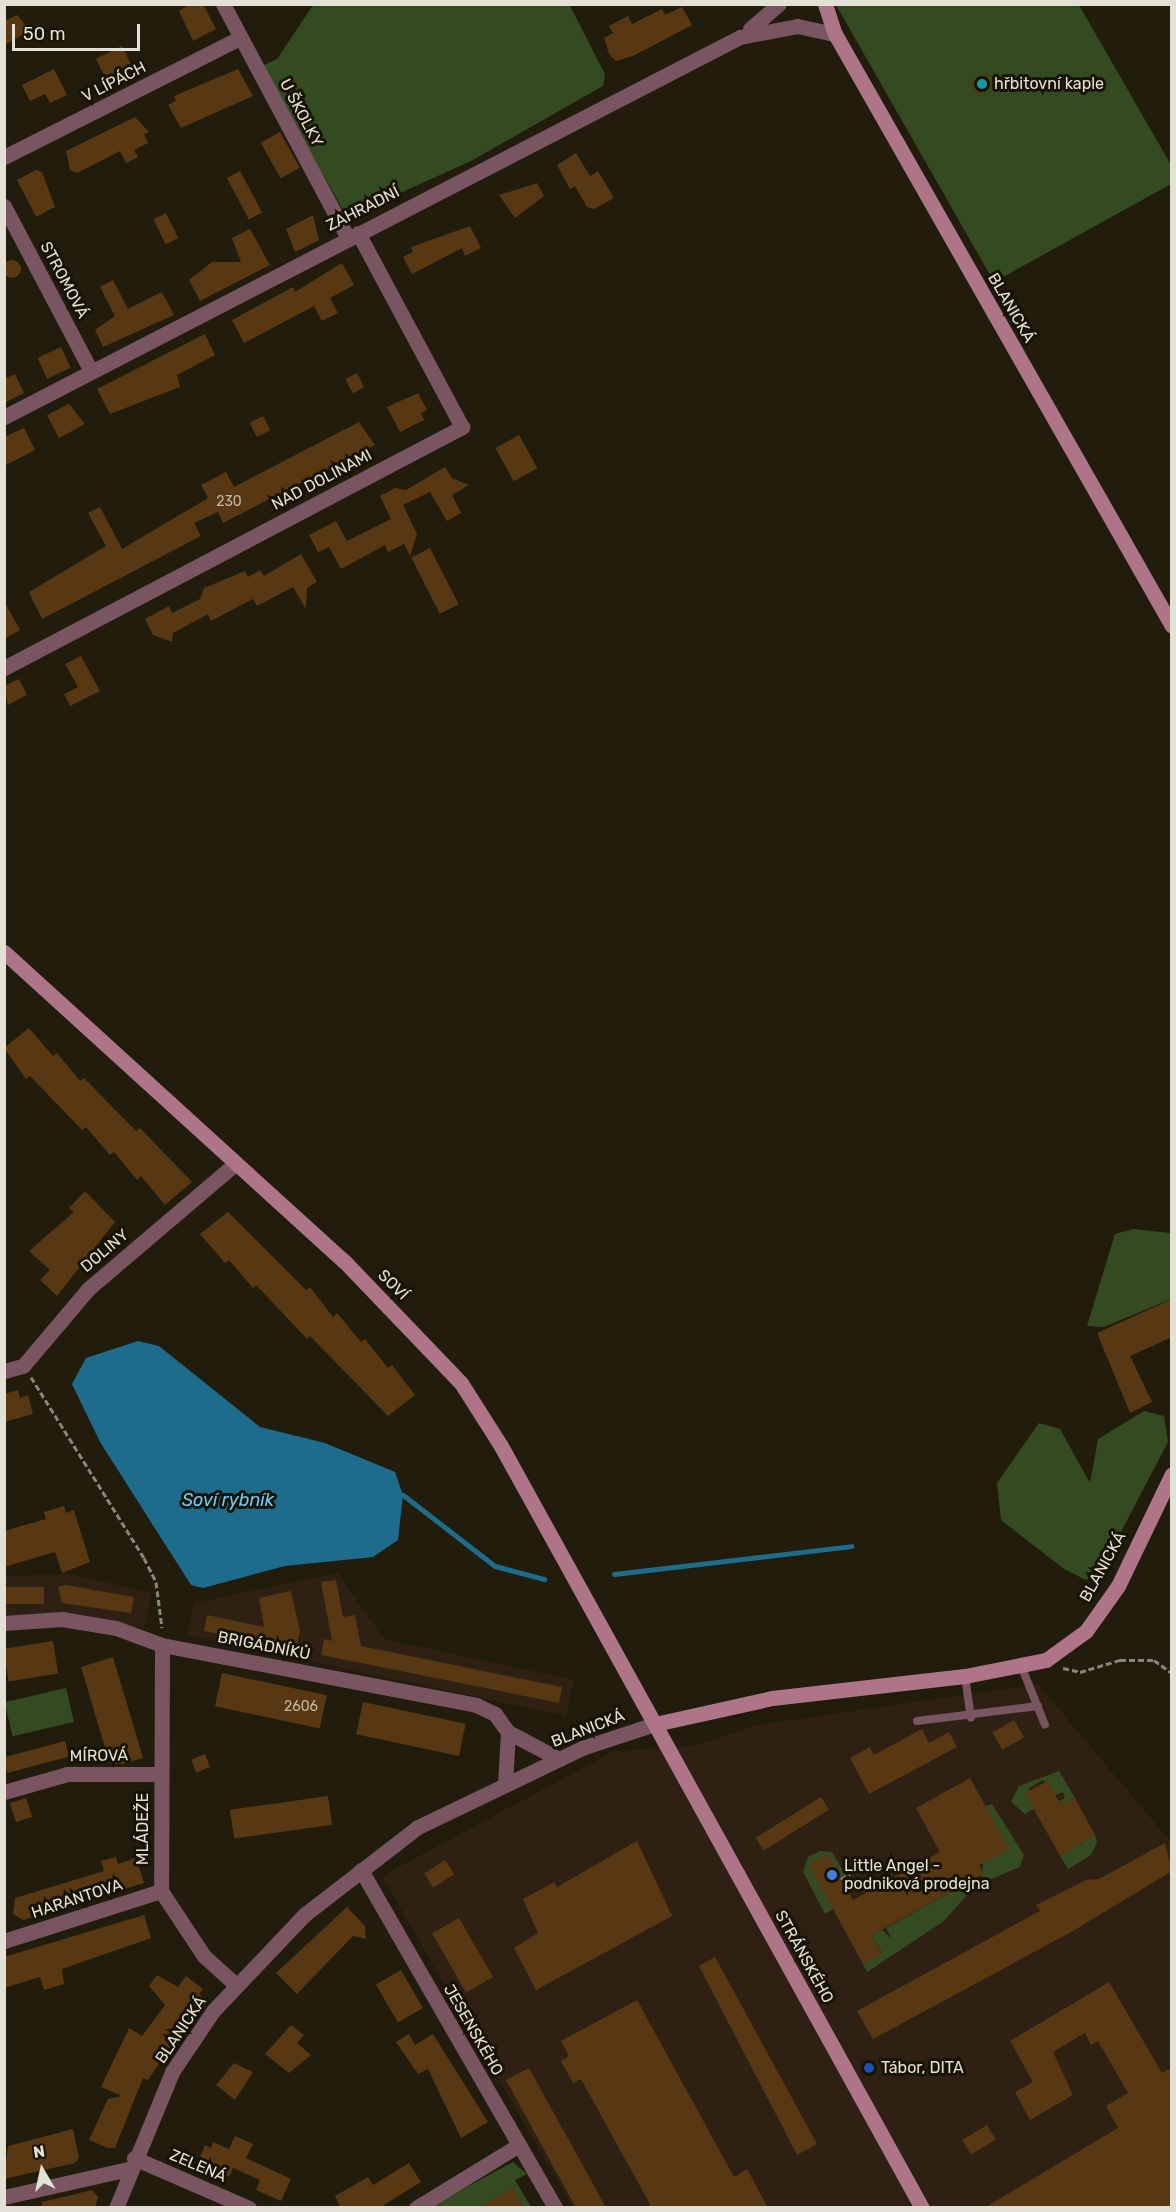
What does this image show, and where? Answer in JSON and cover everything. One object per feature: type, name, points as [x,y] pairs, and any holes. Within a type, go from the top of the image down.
[{"type":"main road","name":"BLANICKÁ","points":[[825,4],[835,34],[1172,626]]},
{"type":"main road","name":"SOVÍ","points":[[4,952],[344,1261],[461,1383],[501,1446],[655,1725]]},
{"type":"main road","name":"BLANICKÁ","points":[[655,1725],[772,1698],[965,1676],[1022,1668],[1039,1662],[1086,1631],[1102,1609],[1172,1474]]},
{"type":"main road","name":"STRÁNSKÉHO","points":[[655,1725],[922,2208]]},
{"type":"street","name":"U ŠKOLKY","points":[[223,4],[240,38],[353,235]]},
{"type":"street","name":"ZAHRADNÍ","points":[[4,417],[740,37],[779,4]]},
{"type":"street","name":"ZAHRADNÍ","points":[[740,37],[797,26],[835,34]]},
{"type":"street","name":"V LÍPÁCH","points":[[4,157],[240,38]]},
{"type":"street","name":"STROMOVÁ","points":[[4,206],[92,371]]},
{"type":"street","name":"NAD DOLINAMI","points":[[4,668],[462,427],[353,235]]},
{"type":"street","name":"DOLINY","points":[[23,1366],[88,1289],[236,1163]]},
{"type":"street","points":[[4,1371],[23,1366]]},
{"type":"street","name":"BRIGÁDNÍKŮ","points":[[4,1623],[62,1619],[116,1628],[162,1645],[462,1701],[495,1714],[508,1732],[559,1759]]},
{"type":"street","name":"MLÁDEŽE","points":[[161,1891],[162,1645]]},
{"type":"street","name":"BLANICKÁ","points":[[116,2208],[131,2163],[172,2072],[236,1985],[304,1915],[418,1827],[559,1759],[655,1725]]},
{"type":"street","points":[[504,1784],[508,1732]]},
{"type":"street","name":"MÍROVÁ","points":[[4,1792],[68,1774],[161,1774]]},
{"type":"street","name":"JESENSKÉHO","points":[[361,1870],[555,2208]]},
{"type":"street","points":[[161,1891],[204,1956],[236,1985]]},
{"type":"street","name":"HARANTOVA","points":[[4,1941],[161,1891]]},
{"type":"street","points":[[416,2208],[519,2145]]},
{"type":"street","points":[[4,2197],[131,2163]]},
{"type":"street","name":"ZELENÁ","points":[[131,2163],[249,2208]]},
{"type":"lane","points":[[1022,1668],[1045,1725]]},
{"type":"lane","points":[[965,1676],[971,1718]]},
{"type":"lane","points":[[917,1721],[971,1718],[1038,1706]]},
{"type":"path","points":[[23,1366],[81,1448],[156,1582],[162,1645]]},
{"type":"path","points":[[1039,1662],[1080,1672],[1120,1660],[1154,1660],[1172,1673]]},
{"type":"path","points":[[841,1879],[850,1874]]},
{"type":"shaded area","points":[[338,1573],[384,1639],[574,1680],[566,1716],[187,1635],[194,1603]]},
{"type":"shaded area","points":[[69,1574],[152,1593],[144,1629],[74,1613],[5,1618],[4,1576]]},
{"type":"shaded area","points":[[1038,1684],[1171,1842],[1171,2207],[572,2207],[382,1876],[614,1751],[695,1746],[757,1725]]},
{"type":"green space","points":[[569,4],[605,74],[603,86],[471,161],[347,217],[262,66],[277,59],[313,5]]},
{"type":"green space","points":[[836,5],[1079,5],[1171,165],[1171,184],[994,282]]},
{"type":"green space","points":[[1133,1229],[1171,1233],[1171,1299],[1104,1327],[1087,1326],[1115,1234]]},
{"type":"green space","points":[[1144,1411],[1164,1416],[1168,1442],[1101,1570],[1086,1580],[1064,1569],[1001,1520],[997,1483],[1039,1423],[1060,1429],[1090,1483],[1098,1439]]},
{"type":"green space","points":[[66,1688],[74,1722],[12,1736],[5,1702]]},
{"type":"green space","points":[[1059,1771],[1075,1798],[1063,1804],[1083,1841],[1095,1835],[1097,1842],[1091,1855],[1068,1869],[1059,1854],[1083,1843],[1059,1801],[1065,1798],[1063,1792],[1056,1795],[1043,1780],[1029,1788],[1034,1809],[1025,1814],[1011,1802],[1019,1786]]},
{"type":"green space","points":[[992,1804],[1024,1855],[1020,1867],[982,1883],[985,1806]]},
{"type":"green space","points":[[820,1851],[832,1852],[845,1874],[833,1909],[825,1914],[803,1872],[808,1857]]},
{"type":"green space","points":[[971,1881],[974,1887],[944,1921],[867,1972],[863,1964],[882,1953],[872,1935],[882,1930],[892,1939],[886,1928]]},
{"type":"green space","points":[[513,2162],[527,2174],[515,2180],[531,2207],[428,2208]]},
{"type":"water","name":"Soví rybník","points":[[138,1341],[159,1346],[260,1427],[325,1443],[395,1472],[403,1495],[398,1540],[373,1557],[285,1566],[203,1588],[191,1585],[100,1442],[72,1384],[86,1358]]},
{"type":"building","points":[[190,4],[203,4],[216,29],[193,41],[179,11]]},
{"type":"building","points":[[682,7],[692,25],[633,56],[616,61],[609,54],[604,38],[613,33],[609,26],[628,16],[632,24],[662,9],[665,15]]},
{"type":"building","points":[[17,15],[30,31],[4,45],[4,21]]},
{"type":"building","points":[[122,46],[134,71],[108,84],[96,59]]},
{"type":"building","points":[[54,69],[67,95],[50,103],[45,94],[30,101],[22,85]]},
{"type":"building","points":[[238,69],[253,96],[181,128],[168,105],[176,101],[174,96]]},
{"type":"building","points":[[987,73],[994,86],[977,95],[970,82]]},
{"type":"building","points":[[135,117],[149,132],[144,134],[148,143],[134,150],[138,157],[126,163],[120,151],[77,173],[70,170],[66,151]]},
{"type":"building","points":[[280,132],[300,168],[281,179],[261,143]]},
{"type":"building","points":[[576,153],[590,176],[598,171],[614,198],[594,209],[587,207],[575,186],[570,189],[557,165]]},
{"type":"building","points":[[36,170],[42,172],[55,207],[36,217],[17,180]]},
{"type":"building","points":[[240,171],[262,212],[249,220],[227,178]]},
{"type":"building","points":[[537,183],[544,196],[515,218],[499,195]]},
{"type":"building","points":[[166,213],[178,238],[166,244],[153,219]]},
{"type":"building","points":[[313,215],[319,240],[295,252],[286,229]]},
{"type":"building","points":[[470,226],[481,248],[465,256],[462,248],[412,274],[403,257],[413,252],[411,247]]},
{"type":"building","points":[[250,229],[270,265],[200,301],[189,280],[212,262],[241,262],[232,238]]},
{"type":"building","points":[[12,260],[18,263],[21,269],[18,275],[12,278],[6,275],[3,269],[6,263]]},
{"type":"building","points":[[342,263],[354,285],[330,298],[338,313],[322,321],[314,306],[244,343],[232,320],[293,287],[295,292]]},
{"type":"building","points":[[113,280],[128,309],[162,292],[174,315],[103,347],[95,330],[115,316],[100,287]]},
{"type":"building","points":[[205,334],[215,355],[177,375],[180,387],[110,414],[97,389]]},
{"type":"building","points":[[61,347],[71,368],[47,379],[37,358]]},
{"type":"building","points":[[357,373],[364,387],[353,393],[345,379]]},
{"type":"building","points":[[15,374],[24,393],[4,403],[4,379]]},
{"type":"building","points":[[418,393],[427,410],[421,413],[424,420],[400,432],[387,407]]},
{"type":"building","points":[[69,404],[85,424],[59,438],[47,415]]},
{"type":"building","points":[[263,416],[270,430],[257,437],[250,423]]},
{"type":"building","points":[[359,422],[375,445],[223,523],[218,512],[194,523],[201,536],[42,619],[29,592],[106,546],[88,513],[100,507],[122,549],[208,498],[201,485],[226,472],[234,487]]},
{"type":"building","points":[[24,428],[35,450],[4,466],[4,437]]},
{"type":"building","points":[[519,435],[537,468],[514,481],[495,448]]},
{"type":"building","points":[[445,467],[452,478],[469,485],[452,495],[461,513],[447,521],[430,492],[403,505],[417,534],[410,556],[404,544],[388,552],[385,545],[341,569],[329,547],[318,552],[309,535],[336,521],[347,541],[391,519],[380,496],[395,488],[406,490]]},
{"type":"building","points":[[430,548],[459,604],[440,614],[411,558]]},
{"type":"building","points":[[301,554],[317,582],[307,588],[306,609],[293,587],[257,606],[253,599],[211,621],[208,614],[173,633],[172,642],[153,635],[145,619],[169,606],[172,613],[200,599],[204,588],[245,571],[248,577],[260,570],[264,576]]},
{"type":"building","points":[[4,601],[20,630],[4,639]]},
{"type":"building","points":[[81,656],[100,691],[70,706],[64,694],[78,687],[65,664]]},
{"type":"building","points":[[19,679],[27,695],[8,705],[4,686]]},
{"type":"building","points":[[29,1028],[53,1056],[57,1053],[80,1081],[84,1078],[136,1131],[140,1128],[192,1182],[165,1205],[141,1176],[137,1180],[114,1152],[110,1155],[86,1127],[82,1130],[30,1076],[26,1079],[4,1048]]},
{"type":"building","points":[[85,1191],[115,1222],[57,1296],[40,1280],[50,1270],[29,1251],[74,1212],[69,1208]]},
{"type":"building","points":[[228,1212],[306,1290],[310,1287],[333,1317],[337,1313],[361,1342],[365,1339],[388,1368],[392,1365],[415,1395],[388,1416],[310,1336],[307,1339],[256,1285],[253,1288],[229,1260],[225,1263],[200,1234]]},
{"type":"building","points":[[1172,1299],[1172,1337],[1130,1356],[1152,1402],[1130,1413],[1097,1333]]},
{"type":"building","points":[[18,1390],[20,1398],[28,1395],[33,1414],[4,1422],[4,1394]]},
{"type":"building","points":[[64,1506],[66,1513],[74,1510],[90,1562],[62,1573],[55,1552],[4,1567],[4,1531],[46,1519],[44,1512]]},
{"type":"building","points":[[336,1580],[343,1617],[355,1615],[361,1646],[562,1687],[559,1703],[321,1655],[324,1639],[332,1641],[321,1582]]},
{"type":"building","points":[[66,1585],[134,1597],[131,1613],[62,1603],[58,1587]]},
{"type":"building","points":[[4,1587],[44,1587],[44,1604],[4,1604]]},
{"type":"building","points":[[291,1591],[300,1631],[296,1650],[204,1631],[207,1615],[264,1627],[259,1598]]},
{"type":"building","points":[[53,1641],[58,1674],[9,1681],[4,1649]]},
{"type":"building","points":[[113,1657],[143,1758],[122,1764],[110,1764],[81,1667]]},
{"type":"building","points":[[222,1673],[327,1695],[320,1729],[215,1706]]},
{"type":"building","points":[[363,1702],[466,1724],[459,1756],[356,1734]]},
{"type":"building","points":[[1014,1720],[1024,1737],[1002,1750],[992,1732]]},
{"type":"building","points":[[922,1729],[929,1743],[949,1732],[957,1747],[869,1794],[850,1758],[870,1747],[874,1755]]},
{"type":"building","points":[[65,1741],[69,1756],[7,1773],[4,1757]]},
{"type":"building","points":[[205,1754],[210,1767],[196,1772],[191,1759]]},
{"type":"building","points":[[970,1778],[1009,1849],[979,1865],[984,1874],[872,1935],[882,1954],[863,1964],[809,1865],[828,1854],[853,1900],[940,1852],[916,1808]]},
{"type":"building","points":[[1048,1781],[1061,1805],[1075,1798],[1095,1835],[1060,1856],[1025,1793]]},
{"type":"building","points":[[328,1796],[332,1825],[234,1838],[230,1810]]},
{"type":"building","points":[[821,1797],[829,1810],[764,1851],[756,1838]]},
{"type":"building","points":[[26,1798],[32,1817],[16,1822],[10,1803]]},
{"type":"building","points":[[637,1841],[672,1916],[536,1990],[514,1948],[538,1933],[523,1899],[554,1882],[557,1887]]},
{"type":"building","points":[[1165,1843],[1172,1871],[1073,1931],[873,2039],[857,2011],[1040,1911],[1036,1905],[1086,1880],[1099,1879]]},
{"type":"building","points":[[116,1857],[118,1864],[136,1858],[144,1883],[23,1920],[13,1914],[15,1898],[104,1871],[101,1861]]},
{"type":"building","points":[[445,1860],[454,1874],[433,1888],[424,1874]]},
{"type":"building","points":[[347,1907],[365,1926],[366,1939],[353,1936],[297,1994],[276,1973]]},
{"type":"building","points":[[144,1915],[151,1938],[62,1969],[64,1984],[44,1990],[40,1977],[4,1988],[4,1957]]},
{"type":"building","points":[[459,1918],[493,1977],[466,1992],[432,1934]]},
{"type":"building","points":[[715,1957],[817,2144],[797,2155],[699,1966]]},
{"type":"building","points":[[401,1970],[423,2008],[398,2023],[376,1984]]},
{"type":"building","points":[[157,1975],[178,1987],[186,1976],[203,1989],[199,1994],[204,1998],[148,2080],[143,2078],[115,2148],[108,2148],[89,2140],[108,2099],[122,2096],[101,2087],[129,2028],[142,2036],[165,2005],[149,1986]]},
{"type":"building","points":[[1109,1982],[1162,2073],[1172,2068],[1172,2208],[984,2208],[1118,2128],[1106,2106],[1128,2093],[1098,2041],[1091,2045],[1085,2033],[1053,2052],[1073,2095],[1030,2120],[1015,2092],[1033,2082],[1010,2041]]},
{"type":"building","points":[[637,2000],[734,2177],[747,2169],[768,2208],[652,2208],[581,2079],[573,2083],[561,2061],[569,2056],[561,2041]]},
{"type":"building","points":[[291,2025],[304,2035],[297,2043],[311,2055],[289,2073],[265,2054]]},
{"type":"building","points":[[409,2034],[415,2045],[433,2034],[488,2122],[461,2138],[428,2069],[418,2074],[396,2042]]},
{"type":"building","points":[[234,2063],[253,2072],[235,2100],[216,2085]]},
{"type":"building","points":[[529,2068],[606,2208],[576,2208],[506,2080]]},
{"type":"building","points":[[987,2125],[996,2140],[971,2155],[962,2140]]},
{"type":"building","points":[[73,2129],[79,2158],[75,2163],[4,2179],[8,2146]]},
{"type":"building","points":[[235,2136],[253,2144],[246,2158],[291,2179],[281,2201],[256,2190],[260,2180],[233,2168],[229,2177],[198,2162],[205,2145],[211,2148],[213,2142],[229,2149]]},
{"type":"building","points":[[409,2163],[421,2182],[379,2208],[341,2208],[335,2196],[368,2177],[373,2185]]},
{"type":"building","points":[[513,2188],[524,2208],[478,2208]]},
{"type":"building","points":[[92,2190],[98,2197],[95,2208],[42,2208],[42,2202]]},
{"type":"waterway","points":[[403,1495],[495,1566],[544,1579]]},
{"type":"waterway","points":[[614,1574],[851,1546]]},
{"type":"place","name":"hřbitovní kaple","points":[[982,84]]},
{"type":"place","name":"Little Angel - podniková prodejna","points":[[832,1875]]},
{"type":"place","name":"Tábor, DITA","points":[[869,2068]]}]
